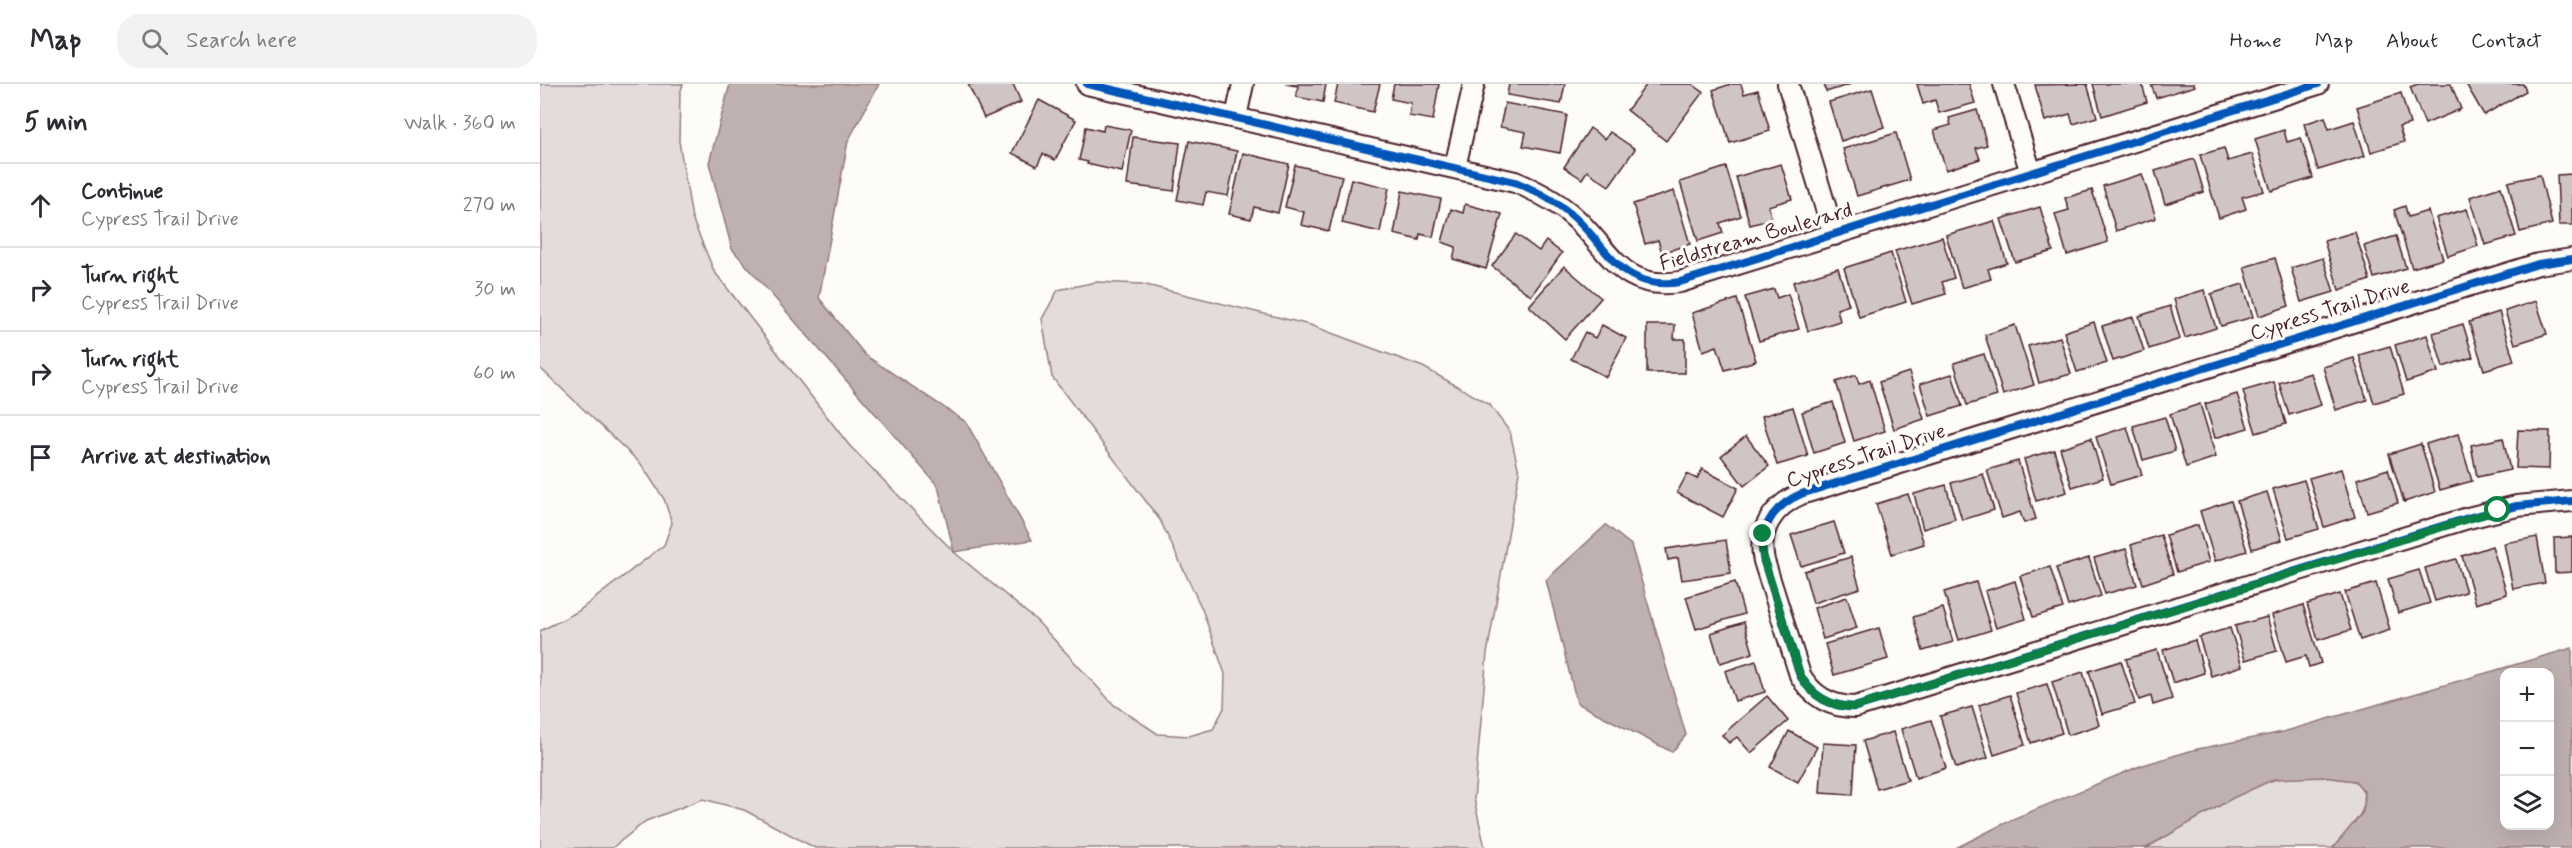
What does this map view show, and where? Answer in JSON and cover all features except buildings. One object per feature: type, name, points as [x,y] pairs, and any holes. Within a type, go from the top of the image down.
[{"type":"street","name":"Fieldstream Boulevard","points":[[1087,84],[1515,182],[1545,196],[1580,222],[1619,268],[1633,278],[1664,285],[1834,235],[2287,89],[2318,84]]},
{"type":"street","points":[[1236,117],[1243,84]]},
{"type":"street","points":[[1455,167],[1474,84]]},
{"type":"street","points":[[1788,84],[1834,235]]},
{"type":"street","points":[[2004,84],[2031,173]]},
{"type":"street","name":"Cypress Trail Drive","points":[[2572,259],[2538,264],[1801,494],[1784,502],[1774,513],[1763,534],[1762,548],[1800,675],[1809,690],[1825,701],[1840,706],[1855,707],[2468,518],[2517,506],[2572,501]]},
{"type":"shaded area","points":[[540,84],[683,84],[680,94],[679,141],[692,218],[714,271],[849,445],[954,552],[1037,621],[1114,705],[1158,734],[1189,736],[1213,729],[1224,708],[1225,674],[1202,609],[1160,520],[1052,377],[1042,319],[1058,290],[1096,282],[1142,284],[1310,325],[1423,367],[1489,404],[1510,432],[1519,472],[1487,654],[1474,799],[1485,848],[815,848],[744,810],[703,799],[646,821],[612,848],[540,848],[540,631],[577,612],[664,545],[672,523],[664,499],[641,464],[540,368]]},
{"type":"shaded area","points":[[730,84],[879,84],[848,141],[819,298],[865,355],[966,422],[1032,540],[954,552],[938,486],[732,249],[709,163]]},
{"type":"shaded area","points":[[1606,525],[1631,545],[1686,735],[1672,752],[1577,703],[1546,580]]},
{"type":"shaded area","points":[[2572,648],[2572,848],[2333,848],[2363,812],[2365,797],[2364,791],[2355,781],[2325,777],[2274,779],[2233,798],[2146,848],[1956,848],[2013,819],[2140,766],[2193,750],[2283,732],[2500,669],[2500,830],[2554,830],[2554,668],[2503,668]]},
{"type":"shaded area","points":[[2288,777],[2325,777],[2355,781],[2362,790],[2363,808],[2359,816],[2333,848],[2146,848],[2234,796],[2271,781]]},
{"type":"cycle path","points":[[1087,84],[1515,182],[1562,207],[1619,266],[1630,274],[1660,283],[1680,282],[2318,84]]},
{"type":"cycle path","points":[[2572,259],[2538,264],[1801,494],[1782,505],[1769,520],[1765,529],[1762,550],[1800,675],[1810,689],[1823,699],[1838,705],[1855,707],[2468,518],[2517,506],[2572,501]]},
{"type":"route","points":[[1763,534],[1764,561],[1797,670],[1814,694],[1840,706],[1855,707],[2498,510]]}]
